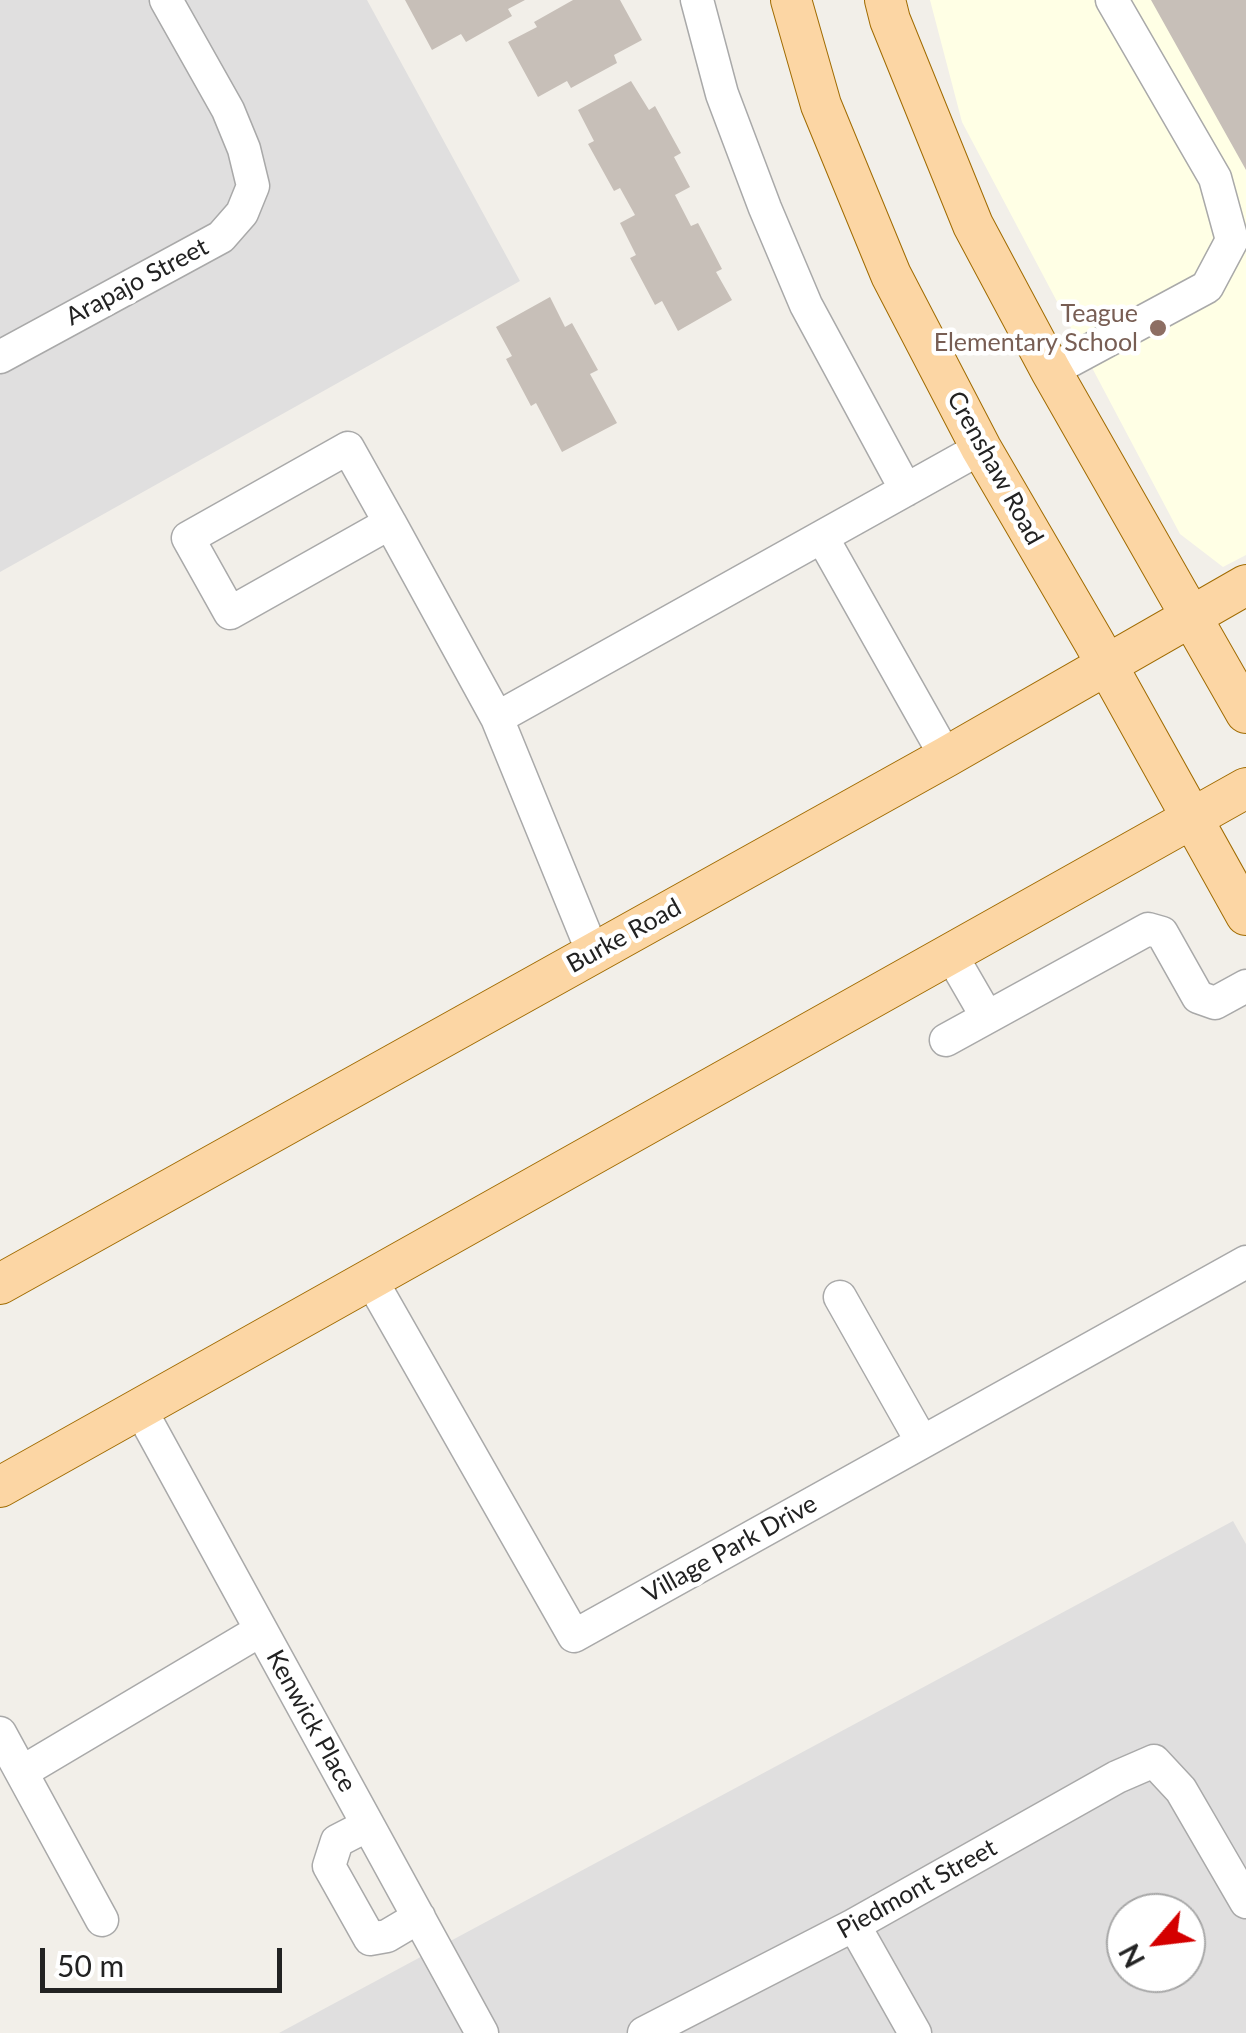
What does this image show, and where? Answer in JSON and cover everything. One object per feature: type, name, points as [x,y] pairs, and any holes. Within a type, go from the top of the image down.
[{"type":"main road","name":"Crenshaw Road","points":[[791,0],[821,105],[891,276],[981,448],[1246,915]]},
{"type":"main road","points":[[886,0],[890,20],[973,225],[1050,371],[1246,713]]},
{"type":"main road","name":"Burke Road","points":[[0,1284],[946,758],[1246,585]]},
{"type":"main road","points":[[0,1487],[1246,788]]},
{"type":"street","name":"Arapajo Street","points":[[0,357],[221,237],[242,213],[253,186],[244,149],[228,110],[166,0]]},
{"type":"street","points":[[697,0],[722,94],[764,208],[806,306],[906,490]]},
{"type":"street","points":[[1050,371],[1208,287],[1232,240],[1215,178],[1112,0]]},
{"type":"street","points":[[390,522],[230,613],[188,538],[348,448],[390,522],[497,718],[593,952]]},
{"type":"street","points":[[497,718],[981,448]]},
{"type":"street","points":[[822,537],[946,758]]},
{"type":"street","points":[[946,1040],[1148,929],[1162,934],[1198,997],[1215,1002],[1246,986]]},
{"type":"street","points":[[950,953],[987,1017]]},
{"type":"street","name":"Village Park Drive","points":[[370,1278],[574,1636],[1246,1262]]},
{"type":"street","points":[[840,1298],[922,1442]]},
{"type":"street","name":"Kenwick Place","points":[[140,1409],[482,2033]]},
{"type":"street","points":[[22,1772],[261,1630]]},
{"type":"street","points":[[0,1732],[102,1920]]},
{"type":"street","name":"Piedmont Street","points":[[644,2033],[854,1925],[1101,1786],[1154,1761],[1181,1790],[1246,1902]]},
{"type":"street","points":[[368,1825],[337,1841],[329,1866],[370,1939],[387,1936],[419,1917]]},
{"type":"street","points":[[854,1925],[915,2033]]},
{"type":"shaded area","points":[[0,0],[367,0],[520,281],[0,572]]},
{"type":"shaded area","name":"Teague Elementary School","points":[[930,0],[1246,0],[1246,555],[1223,567],[1180,534],[962,122]]},
{"type":"shaded area","points":[[1233,1521],[1246,1544],[1246,2033],[279,2033]]},
{"type":"building","points":[[405,0],[525,0],[508,9],[512,16],[466,42],[461,34],[432,50]]},
{"type":"building","points":[[573,0],[620,0],[642,40],[614,55],[617,63],[571,88],[567,81],[538,97],[508,42],[537,27],[534,22]]},
{"type":"building","points":[[1151,0],[1246,0],[1246,170]]},
{"type":"building","points":[[631,81],[649,110],[655,106],[681,153],[674,157],[690,187],[675,195],[691,226],[698,223],[722,269],[716,272],[732,300],[678,331],[662,301],[655,305],[630,258],[636,255],[620,223],[635,215],[620,188],[614,191],[588,144],[594,141],[578,110]]},
{"type":"building","points":[[550,297],[565,327],[572,323],[598,370],[590,374],[617,423],[562,452],[536,403],[531,406],[506,359],[512,356],[496,327]]},
{"type":"place","name":"Teague Elementary School","points":[[1158,328]]}]
